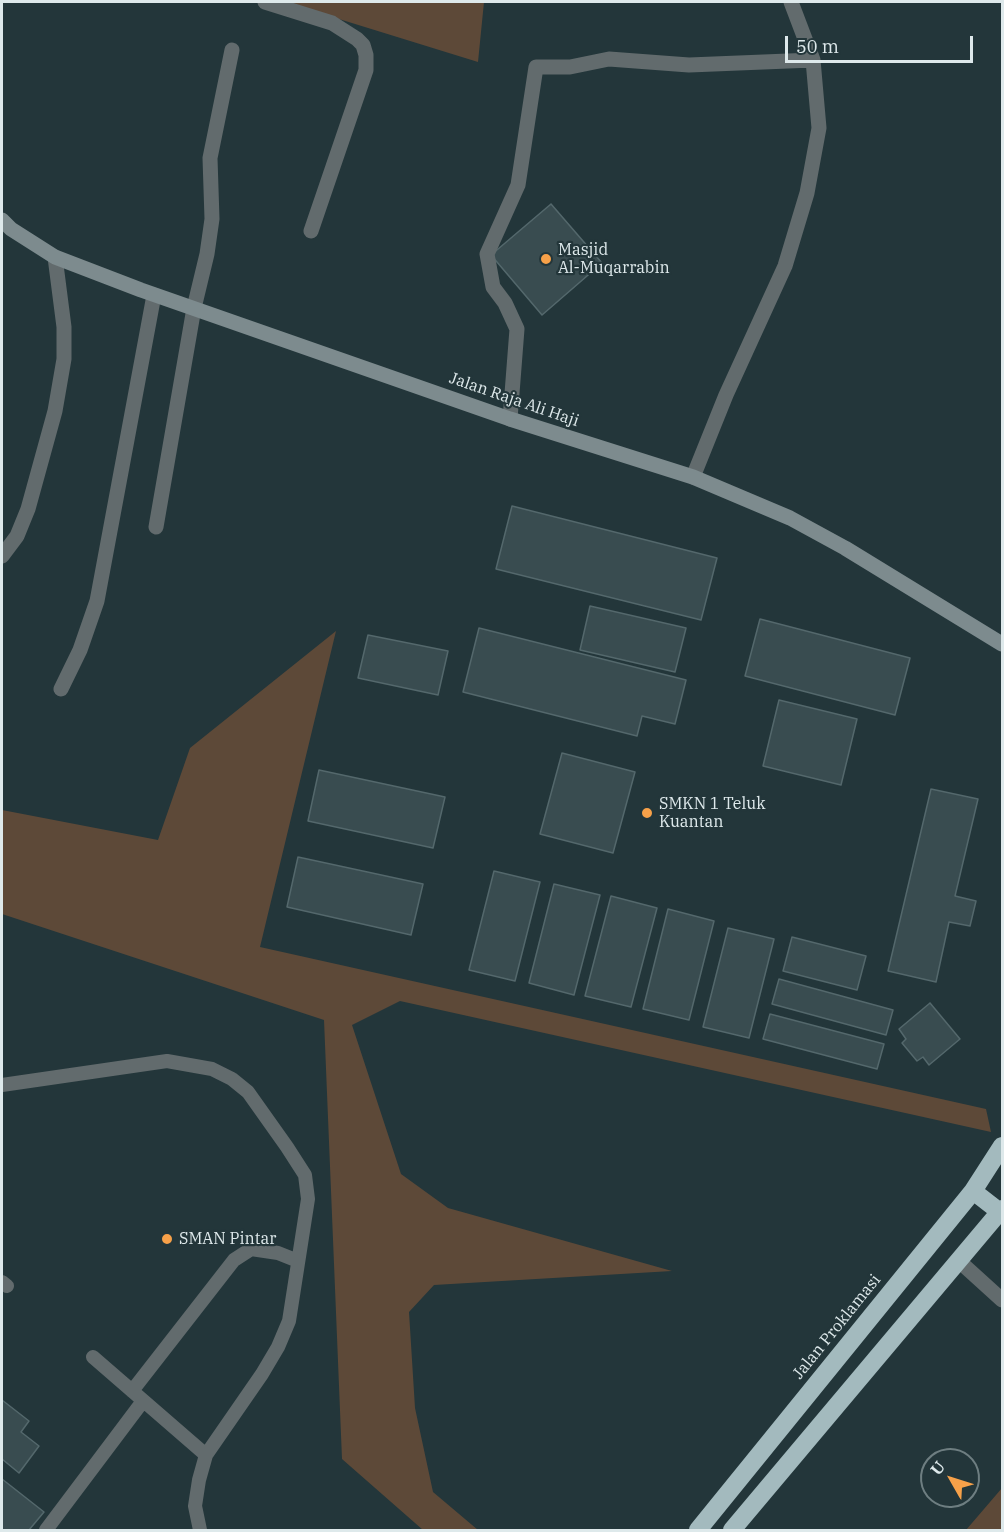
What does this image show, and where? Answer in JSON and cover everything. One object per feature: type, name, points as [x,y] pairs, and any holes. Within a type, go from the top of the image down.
[{"type":"highway","name":"Jalan Proklamasi","points":[[698,1530],[973,1191],[1002,1146]]},
{"type":"highway","points":[[732,1530],[1001,1211],[973,1191]]},
{"type":"street","points":[[265,2],[332,22],[357,39],[363,45],[366,55],[366,70],[311,231]]},
{"type":"street","points":[[693,477],[726,395],[785,266],[807,193],[819,128],[813,60],[791,2]]},
{"type":"street","points":[[156,527],[194,308],[207,254],[212,219],[210,158],[232,50]]},
{"type":"street","points":[[510,419],[517,329],[505,303],[493,286],[487,254],[518,185],[537,67],[570,67],[609,59],[689,65],[813,60]]},
{"type":"street","name":"Jalan Raja Ali Haji","points":[[5,227],[55,257],[154,295],[510,419],[693,477],[790,518],[844,548],[1002,644]]},
{"type":"street","points":[[2,556],[17,536],[28,509],[38,477],[64,359],[64,327],[55,257]]},
{"type":"street","points":[[61,689],[80,650],[97,601],[154,295]]},
{"type":"street","points":[[959,1261],[1002,1300]]},
{"type":"lane","points":[[2,1085],[167,1061],[212,1069],[232,1079],[248,1092],[305,1175],[308,1199],[290,1321],[262,1374],[206,1455],[195,1506],[200,1530]]},
{"type":"lane","points":[[132,1391],[234,1260],[251,1249],[278,1253],[298,1261]]},
{"type":"lane","points":[[93,1357],[206,1455]]},
{"type":"lane","points":[[46,1530],[143,1401]]},
{"type":"shaded area","points":[[284,2],[484,2],[478,62]]},
{"type":"shaded area","points":[[336,631],[260,947],[986,1109],[991,1132],[400,1001],[352,1025],[401,1174],[448,1208],[672,1271],[434,1285],[409,1312],[415,1408],[433,1492],[478,1530],[423,1530],[342,1459],[324,1020],[2,914],[2,810],[158,840],[190,748]]},
{"type":"shaded area","points":[[1002,1488],[1002,1530],[966,1530]]},
{"type":"building","name":"Masjid Al-Muqarrabin","points":[[551,204],[602,263],[542,315],[491,255]]},
{"type":"building","points":[[512,506],[717,558],[701,620],[496,569]]},
{"type":"building","points":[[590,606],[686,628],[675,672],[580,650]]},
{"type":"building","points":[[760,619],[910,658],[895,715],[745,676]]},
{"type":"building","points":[[479,628],[686,680],[675,724],[642,716],[637,736],[463,692]]},
{"type":"building","points":[[368,635],[448,651],[438,695],[358,678]]},
{"type":"building","points":[[779,700],[857,719],[841,785],[763,766]]},
{"type":"building","points":[[562,753],[635,772],[613,853],[540,834]]},
{"type":"building","points":[[319,770],[445,797],[433,848],[308,821]]},
{"type":"building","points":[[931,789],[978,799],[955,896],[976,901],[970,926],[949,922],[936,982],[888,971]]},
{"type":"building","points":[[298,857],[423,884],[411,935],[287,907]]},
{"type":"building","points":[[494,871],[540,882],[515,981],[469,970]]},
{"type":"building","points":[[554,884],[600,895],[574,995],[529,983]]},
{"type":"building","points":[[611,896],[657,908],[631,1007],[585,996]]},
{"type":"building","points":[[668,909],[714,921],[689,1020],[643,1009]]},
{"type":"building","points":[[728,928],[774,939],[749,1038],[703,1027]]},
{"type":"building","points":[[792,937],[866,956],[857,990],[783,971]]},
{"type":"building","points":[[779,979],[893,1010],[886,1035],[772,1004]]},
{"type":"building","points":[[930,1003],[960,1039],[929,1065],[923,1057],[917,1061],[902,1043],[906,1039],[899,1029]]},
{"type":"building","points":[[770,1014],[884,1044],[877,1069],[763,1039]]},
{"type":"building","points":[[2,1400],[29,1421],[21,1432],[39,1446],[19,1473],[2,1459]]},
{"type":"building","points":[[2,1479],[44,1512],[29,1530],[2,1530]]},
{"type":"place","name":"Masjid Al-Muqarrabin","points":[[546,259]]},
{"type":"place","name":"SMKN 1 Teluk Kuantan","points":[[647,813]]},
{"type":"place","name":"SMAN Pintar","points":[[167,1239]]}]
